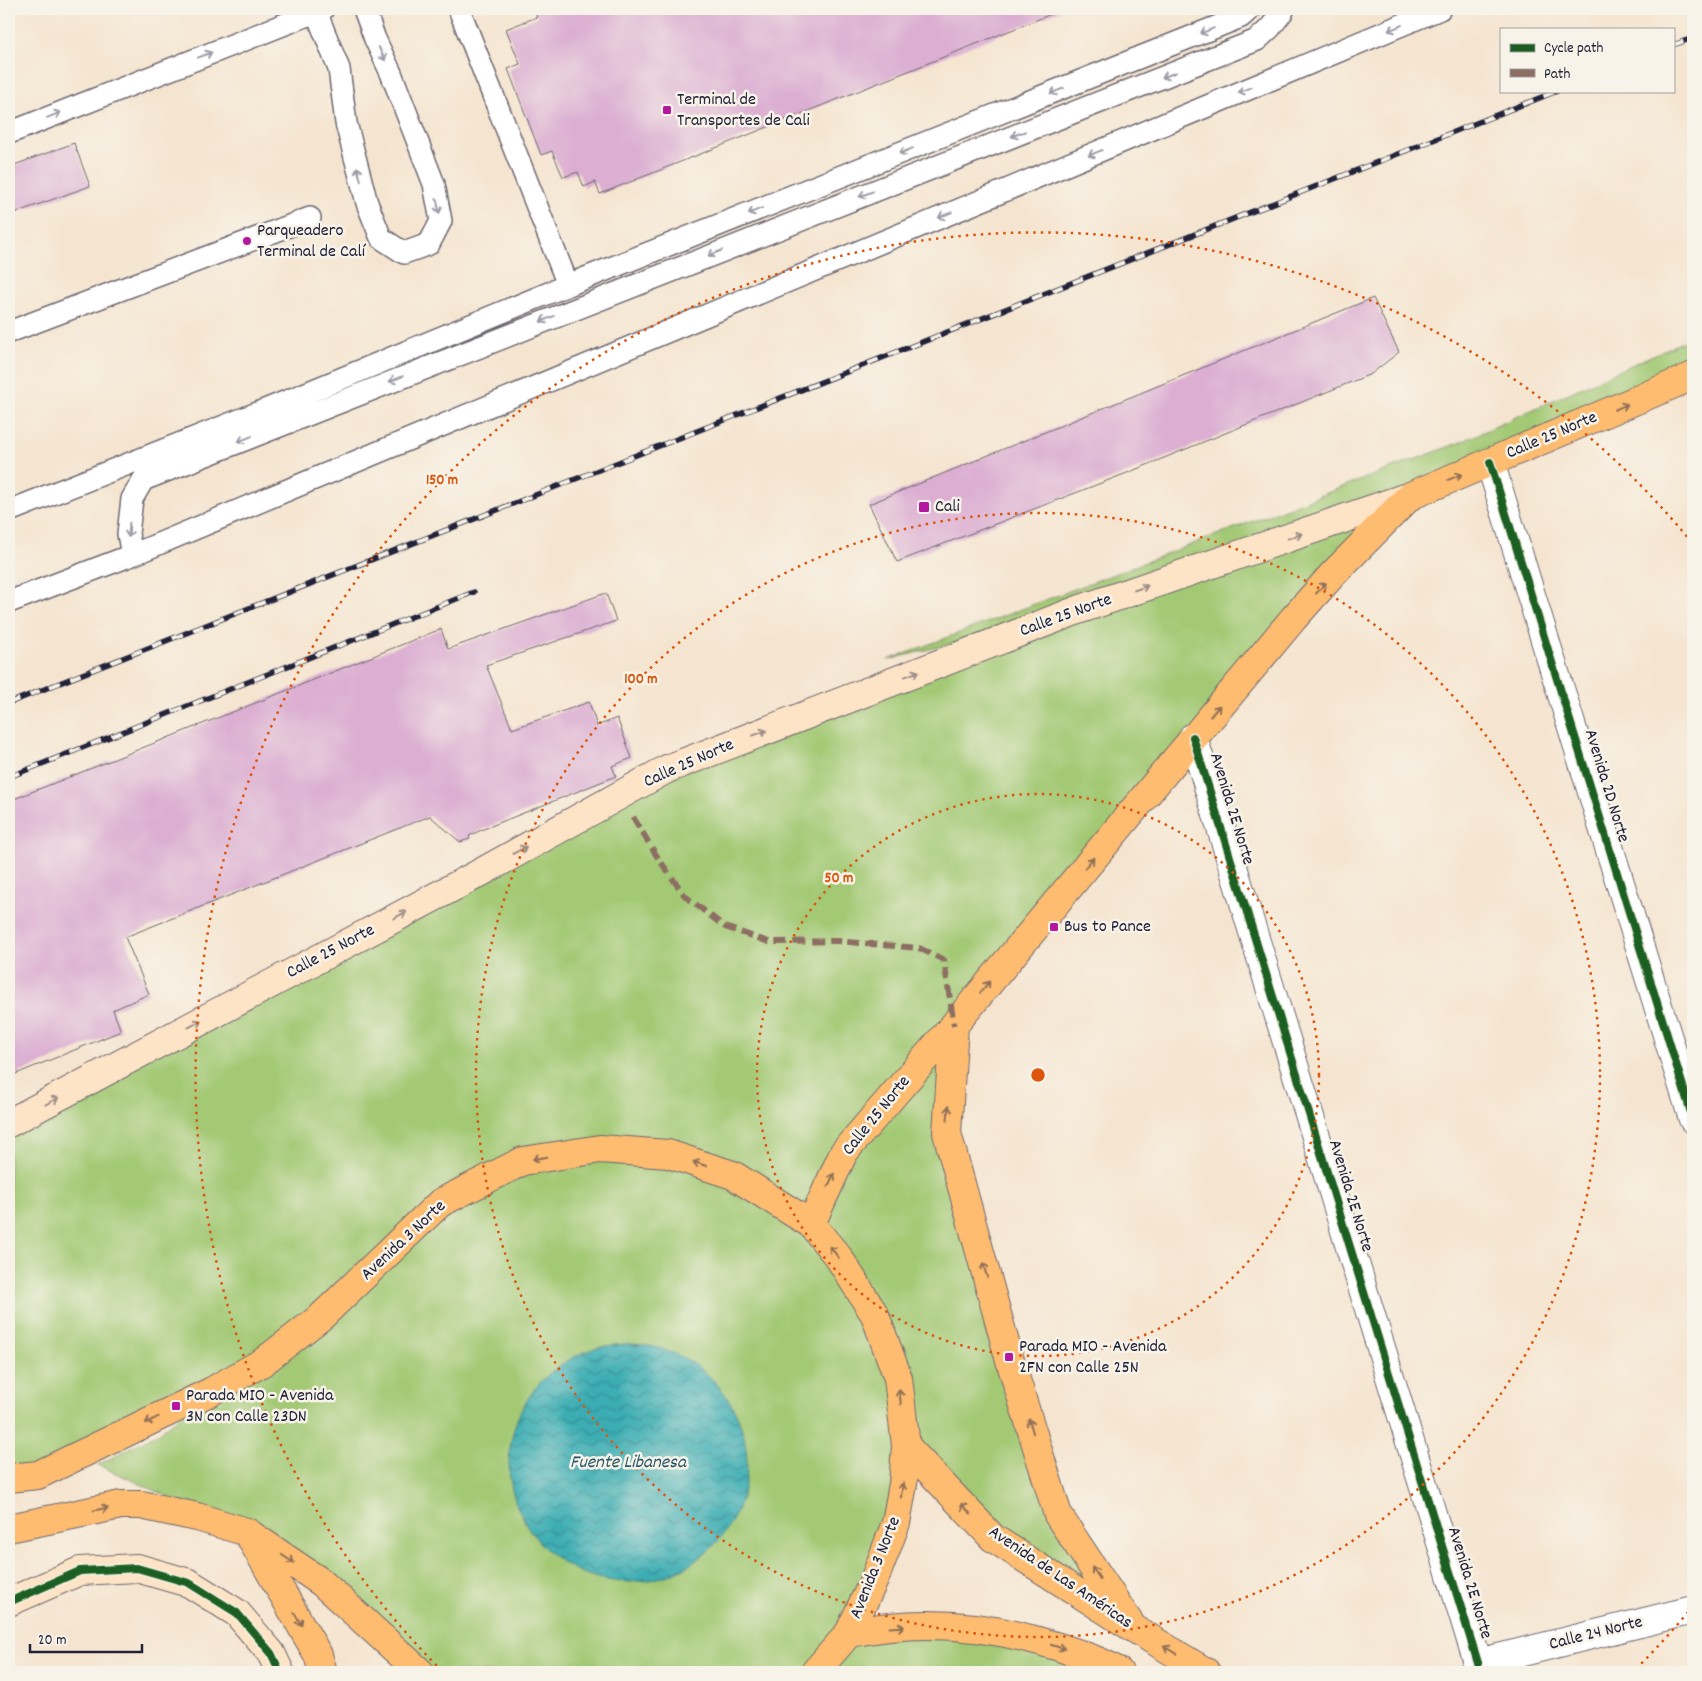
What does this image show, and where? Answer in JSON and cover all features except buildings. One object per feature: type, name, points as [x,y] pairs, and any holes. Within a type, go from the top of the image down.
[{"type":"main road","name":"Calle 25 Norte","points":[[9,1124],[478,874],[667,769],[1078,610],[1410,496],[1693,376]]},
{"type":"main road","name":"Calle 25 Norte","points":[[811,1224],[844,1152],[954,1025],[1300,611],[1410,496]]},
{"type":"main road","points":[[954,1025],[947,1133],[1009,1357],[1058,1515],[1133,1628]]},
{"type":"main road","name":"Avenida 3 Norte","points":[[9,1478],[38,1475],[212,1391],[263,1362],[322,1316],[440,1203],[523,1161],[600,1149],[668,1154],[733,1175],[811,1224],[839,1258],[875,1314],[898,1378],[906,1446],[903,1484],[896,1523],[875,1578],[849,1633],[815,1672]]},
{"type":"main road","name":"Avenida de Las Américas","points":[[906,1446],[994,1538],[1133,1628],[1206,1672]]},
{"type":"main road","points":[[9,1528],[121,1505],[140,1505],[197,1517],[247,1532],[321,1582],[420,1672]]},
{"type":"main road","points":[[9,1539],[53,1518]]},
{"type":"main road","points":[[247,1532],[318,1655],[323,1672]]},
{"type":"main road","points":[[9,1602],[80,1571],[137,1568],[189,1582],[237,1614],[271,1653],[280,1672]]},
{"type":"main road","points":[[849,1633],[891,1627],[931,1626],[985,1630],[1038,1640],[1075,1652],[1119,1672]]},
{"type":"street","name":"Avenida 2D Norte","points":[[1490,462],[1693,1119]]},
{"type":"street","name":"Avenida 2E Norte","points":[[1193,737],[1476,1668]]},
{"type":"street","name":"Calle 24 Norte","points":[[1476,1668],[1693,1610]]},
{"type":"lane","points":[[315,9],[339,69],[346,123],[367,203],[382,238],[404,253],[429,244],[441,221],[434,184],[364,9]]},
{"type":"lane","points":[[9,133],[323,9]]},
{"type":"lane","points":[[459,9],[568,285]]},
{"type":"lane","points":[[9,511],[270,408],[568,285],[1242,17],[1250,9]]},
{"type":"lane","points":[[132,555],[128,534],[132,499],[143,480],[1257,40],[1270,28],[1283,9]]},
{"type":"lane","points":[[9,602],[132,555],[1440,9]]},
{"type":"lane","points":[[9,332],[310,218]]},
{"type":"green space","points":[[1693,337],[1693,376],[1410,496],[954,1025],[947,1133],[1058,1515],[1133,1628],[993,1538],[906,1446],[849,1633],[931,1625],[1119,1672],[420,1672],[247,1532],[98,1465],[160,1432],[209,1393],[9,1478],[9,1123],[667,769],[1072,612],[888,660],[1461,442]]},
{"type":"water","name":"Fuente Libanesa","points":[[628,1344],[651,1346],[674,1353],[694,1364],[712,1379],[727,1397],[738,1417],[745,1440],[747,1463],[745,1486],[738,1509],[727,1529],[712,1547],[694,1562],[674,1573],[651,1580],[628,1582],[605,1580],[582,1573],[562,1562],[544,1547],[529,1529],[518,1509],[511,1486],[509,1463],[511,1440],[518,1417],[529,1397],[544,1379],[562,1364],[582,1353],[605,1346]]},
{"type":"railway","points":[[1674,45],[1693,38]]},
{"type":"railway","points":[[9,703],[1554,92]]},
{"type":"railway","points":[[9,777],[474,592]]},
{"type":"marked path","points":[[633,817],[658,858],[685,896],[725,927],[769,942],[837,941],[919,948],[944,960],[954,1025]]},
{"type":"cycle path","points":[[1490,462],[1693,1119]]},
{"type":"cycle path","points":[[1193,737],[1478,1663]]},
{"type":"cycle path","points":[[9,1602],[80,1571],[137,1568],[189,1583],[237,1613],[271,1653],[280,1672]]},
{"type":"place","name":"Terminal de Transportes de Cali","points":[[667,110]]},
{"type":"place","name":"Parqueadero Terminal de Calí","points":[[247,241]]},
{"type":"place","name":"Cali","points":[[924,507]]},
{"type":"place","name":"Bus to Pance","points":[[1054,927]]},
{"type":"place","name":"Parada MIO - Avenida 2FN con Calle 25N","points":[[1009,1357]]},
{"type":"place","name":"Parada MIO - Avenida 3N con Calle 23DN","points":[[176,1406]]}]
